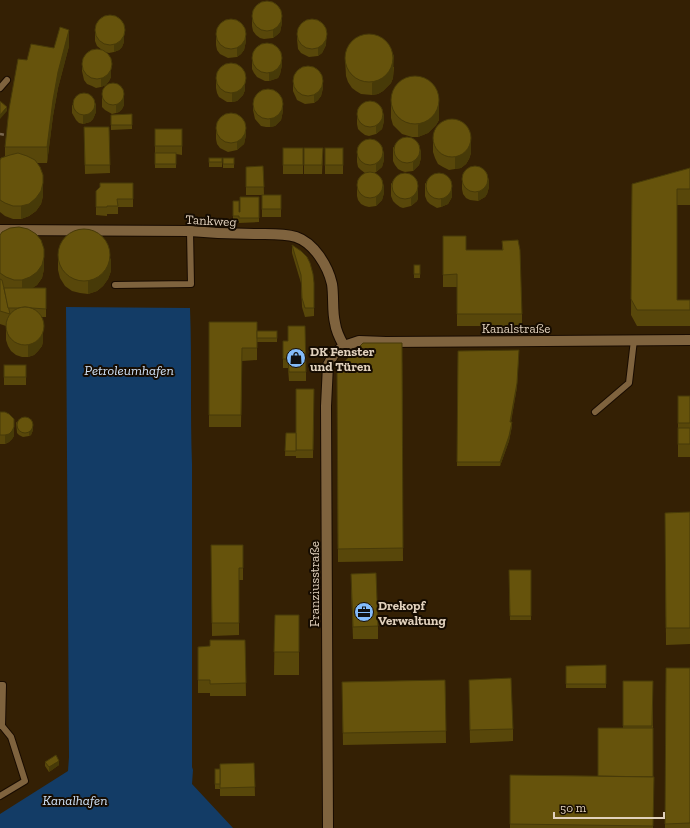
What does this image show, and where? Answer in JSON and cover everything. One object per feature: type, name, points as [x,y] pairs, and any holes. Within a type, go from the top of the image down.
[{"type":"main road","name":"Tankweg","points":[[0,230],[190,231],[218,234],[285,235],[297,237],[305,242],[318,255],[328,270],[332,284],[334,322],[344,346]]},
{"type":"main road","name":"Kanalstraße","points":[[344,346],[359,341],[690,340]]},
{"type":"main road","name":"Franziusstraße","points":[[328,828],[326,406],[328,365],[334,354],[344,346]]},
{"type":"lane","points":[[0,88],[7,80]]},
{"type":"lane","points":[[115,285],[191,284],[190,231]]},
{"type":"lane","points":[[595,412],[629,383],[634,340]]},
{"type":"lane","points":[[0,685],[3,685],[1,726],[11,737],[25,781],[0,796]]},
{"type":"path","points":[[0,134],[5,134]]},
{"type":"water","name":"Petroleumhafen","points":[[66,307],[190,308],[192,464],[192,784],[233,828],[0,828],[0,814],[68,771]]},
{"type":"building","points":[[267,1],[278,5],[282,16],[278,27],[267,31],[256,27],[252,16],[256,5]]},
{"type":"building","points":[[110,15],[116,16],[124,24],[124,36],[116,44],[110,45],[104,44],[96,36],[95,30],[96,24],[104,16]]},
{"type":"building","points":[[231,19],[242,23],[246,34],[242,45],[231,49],[220,45],[216,34],[220,23]]},
{"type":"building","points":[[312,19],[318,20],[326,28],[326,40],[318,48],[312,49],[306,48],[298,40],[297,34],[298,28],[306,20]]},
{"type":"building","points":[[60,27],[69,30],[58,72],[47,147],[5,147],[9,109],[18,59],[27,60],[31,44],[54,48]]},
{"type":"building","points":[[364,34],[374,34],[386,41],[393,53],[393,63],[386,75],[374,82],[364,82],[356,78],[349,71],[345,63],[345,53],[349,45],[356,38]]},
{"type":"building","points":[[267,43],[273,44],[281,52],[281,64],[273,72],[267,73],[261,72],[253,64],[252,58],[253,52],[261,44]]},
{"type":"building","points":[[97,49],[107,54],[112,64],[107,74],[97,79],[87,74],[82,64],[87,54]]},
{"type":"building","points":[[231,63],[237,64],[245,72],[245,84],[237,92],[231,93],[225,92],[217,84],[216,78],[217,72],[225,64]]},
{"type":"building","points":[[308,66],[314,67],[322,75],[322,87],[314,95],[308,96],[302,95],[294,87],[293,81],[294,75],[302,67]]},
{"type":"building","points":[[410,76],[420,76],[432,83],[439,95],[439,105],[432,117],[420,124],[410,124],[402,120],[395,113],[391,105],[391,95],[395,87],[402,80]]},
{"type":"building","points":[[113,83],[121,86],[124,94],[121,102],[113,105],[105,102],[102,94],[105,86]]},
{"type":"building","points":[[268,89],[274,90],[282,98],[282,110],[274,118],[268,119],[262,118],[254,110],[253,104],[254,98],[262,90]]},
{"type":"building","points":[[84,93],[92,96],[95,104],[92,112],[84,115],[76,112],[73,104],[76,96]]},
{"type":"building","points":[[0,101],[7,107],[0,115]]},
{"type":"building","points":[[370,101],[379,105],[383,114],[379,123],[370,127],[361,123],[357,114],[361,105]]},
{"type":"building","points":[[231,113],[237,114],[245,122],[245,134],[237,142],[231,143],[225,142],[217,134],[216,128],[217,122],[225,114]]},
{"type":"building","points":[[132,114],[132,125],[111,125],[111,115]]},
{"type":"building","points":[[452,119],[462,122],[468,128],[471,138],[468,148],[462,154],[452,157],[442,154],[436,148],[433,138],[436,128],[442,122]]},
{"type":"building","points":[[84,127],[109,127],[110,165],[85,165]]},
{"type":"building","points":[[155,129],[182,129],[182,146],[155,146]]},
{"type":"building","points":[[407,137],[416,141],[420,150],[416,159],[407,163],[398,159],[394,150],[398,141]]},
{"type":"building","points":[[370,139],[379,143],[383,152],[379,161],[370,165],[361,161],[357,152],[361,143]]},
{"type":"building","points":[[283,148],[303,148],[303,165],[283,165]]},
{"type":"building","points":[[304,148],[323,148],[322,165],[304,165]]},
{"type":"building","points":[[325,148],[343,148],[343,165],[325,165]]},
{"type":"building","points":[[18,153],[35,160],[43,175],[43,183],[41,191],[29,204],[13,206],[0,200],[0,160],[1,158]]},
{"type":"building","points":[[155,153],[176,153],[176,164],[155,164]]},
{"type":"building","points":[[209,158],[222,158],[222,162],[209,162]]},
{"type":"building","points":[[223,158],[234,158],[234,164],[223,164]]},
{"type":"building","points":[[263,166],[264,187],[246,187],[246,167]]},
{"type":"building","points":[[475,166],[484,170],[488,179],[484,188],[475,192],[466,188],[462,179],[466,170]]},
{"type":"building","points":[[690,168],[690,189],[677,189],[677,300],[690,300],[690,310],[637,310],[631,299],[632,184]]},
{"type":"building","points":[[370,172],[379,176],[383,185],[379,194],[370,198],[361,194],[357,185],[361,176]]},
{"type":"building","points":[[405,173],[414,177],[418,186],[414,195],[405,199],[396,195],[392,186],[396,177]]},
{"type":"building","points":[[439,173],[448,177],[452,186],[448,195],[439,199],[430,195],[426,186],[430,177]]},
{"type":"building","points":[[100,183],[133,183],[133,199],[117,199],[118,206],[96,207],[96,191],[100,187]]},
{"type":"building","points":[[262,195],[281,195],[281,209],[262,209]]},
{"type":"building","points":[[240,197],[259,197],[259,218],[239,218],[239,216],[233,216],[233,201],[239,201],[240,212]]},
{"type":"building","points":[[19,227],[28,229],[36,234],[41,240],[44,249],[44,257],[42,265],[37,272],[22,280],[14,280],[0,273],[0,235],[2,232],[10,228]]},
{"type":"building","points":[[79,229],[89,229],[103,236],[110,250],[110,260],[103,274],[89,281],[79,281],[69,277],[62,270],[58,260],[58,250],[62,240],[69,233]]},
{"type":"building","points":[[443,236],[466,236],[466,250],[503,250],[502,241],[518,240],[520,250],[522,314],[457,314],[457,274],[443,275]]},
{"type":"building","points":[[292,245],[307,257],[310,263],[314,283],[314,308],[305,308],[302,298],[301,275]]},
{"type":"building","points":[[414,265],[420,265],[420,274],[414,274]]},
{"type":"building","points":[[0,279],[2,280],[10,314],[0,311]]},
{"type":"building","points":[[4,288],[46,288],[46,309],[25,307],[8,308]]},
{"type":"building","points":[[25,307],[35,310],[41,316],[44,326],[41,336],[35,342],[25,345],[15,342],[9,336],[6,326],[9,316],[15,310]]},
{"type":"building","points":[[209,322],[257,322],[257,348],[242,348],[241,415],[209,415]]},
{"type":"building","points":[[288,326],[305,326],[306,372],[289,372],[288,359],[283,359],[283,341],[288,341]]},
{"type":"building","points":[[257,331],[277,331],[277,338],[257,338]]},
{"type":"building","points":[[363,343],[402,343],[403,548],[338,549],[337,369]]},
{"type":"building","points":[[519,350],[517,383],[510,422],[512,422],[500,462],[457,462],[458,351]]},
{"type":"building","points":[[4,365],[26,365],[26,377],[4,377]]},
{"type":"building","points":[[296,389],[314,389],[313,450],[296,450]]},
{"type":"building","points":[[678,396],[690,396],[690,423],[678,423]]},
{"type":"building","points":[[0,412],[9,414],[14,419],[14,427],[9,434],[0,435]]},
{"type":"building","points":[[22,417],[28,417],[33,422],[31,431],[28,433],[22,433],[17,428],[17,422]]},
{"type":"building","points":[[678,428],[690,428],[690,444],[678,444]]},
{"type":"building","points":[[286,433],[296,433],[296,451],[285,451]]},
{"type":"building","points":[[690,512],[690,628],[666,628],[665,513]]},
{"type":"building","points":[[211,545],[243,545],[243,568],[239,568],[239,623],[212,623]]},
{"type":"building","points":[[509,570],[531,570],[531,616],[510,616]]},
{"type":"building","name":"Drekopf Verwaltung","points":[[376,573],[378,626],[353,627],[351,574]]},
{"type":"building","points":[[275,615],[299,615],[299,652],[274,652]]},
{"type":"building","points":[[210,640],[245,640],[246,683],[210,684],[210,680],[198,680],[198,647],[210,646]]},
{"type":"building","points":[[606,665],[606,684],[566,684],[566,666]]},
{"type":"building","points":[[666,668],[690,668],[690,823],[665,824]]},
{"type":"building","points":[[511,678],[513,729],[470,730],[469,680]]},
{"type":"building","points":[[445,680],[446,731],[343,733],[342,682]]},
{"type":"building","points":[[623,681],[653,681],[652,726],[623,726]]},
{"type":"building","points":[[598,728],[653,728],[653,777],[598,776]]},
{"type":"building","points":[[56,755],[59,761],[49,767],[45,762]]},
{"type":"building","points":[[254,763],[255,787],[220,788],[220,764]]},
{"type":"building","points":[[215,769],[220,769],[220,784],[215,784]]},
{"type":"building","points":[[510,775],[654,777],[653,826],[510,824]]},
{"type":"place","name":"DK Fenster und Türen","points":[[296,358]]},
{"type":"place","name":"Drekopf Verwaltung","points":[[364,612]]},
{"type":"water label","name":"Kanalhafen","points":[[75,800]]}]
